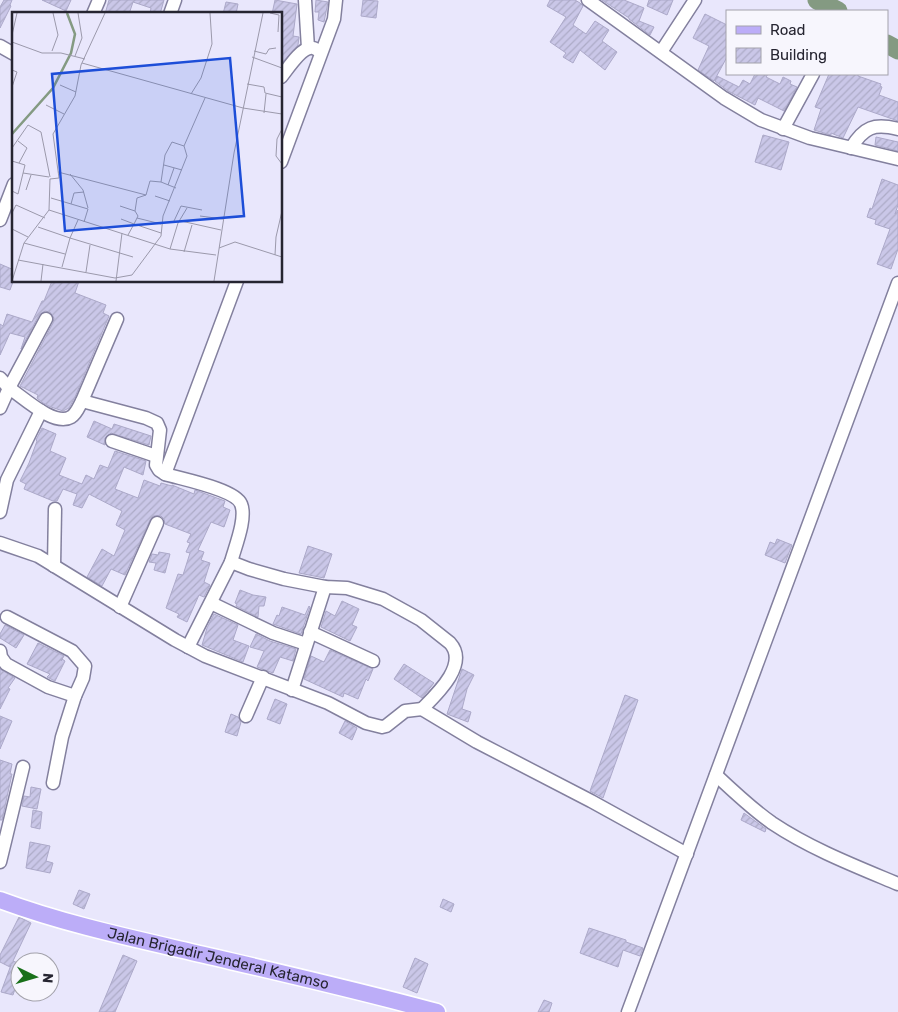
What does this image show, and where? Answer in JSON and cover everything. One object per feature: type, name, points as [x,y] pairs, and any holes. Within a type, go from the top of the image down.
[{"type":"main road","name":"Jalan Brigadir Jenderal Katamso","points":[[0,900],[29,911],[120,935],[358,990],[437,1012]]},
{"type":"street","points":[[93,12],[99,0]]},
{"type":"street","points":[[171,12],[175,0]]},
{"type":"street","points":[[305,0],[308,48]]},
{"type":"street","points":[[282,159],[334,19],[336,0]]},
{"type":"street","points":[[588,0],[724,98],[761,120],[784,129],[898,159]]},
{"type":"street","points":[[661,52],[696,0]]},
{"type":"street","points":[[0,46],[12,53]]},
{"type":"street","points":[[282,76],[298,56],[308,48],[314,48],[321,52]]},
{"type":"street","points":[[784,129],[812,75]]},
{"type":"street","points":[[851,148],[858,137],[868,128],[880,126],[898,129]]},
{"type":"street","points":[[0,220],[12,189]]},
{"type":"street","points":[[166,474],[237,282]]},
{"type":"street","points":[[628,1012],[898,283]]},
{"type":"street","points":[[0,408],[4,383],[46,318]]},
{"type":"street","points":[[4,383],[41,411],[54,418],[65,419],[75,413],[82,401],[117,319]]},
{"type":"street","points":[[82,401],[146,418],[157,423],[160,430],[156,466],[166,474],[228,493],[240,502],[242,521],[231,562],[188,647]]},
{"type":"street","points":[[0,512],[7,480],[41,411]]},
{"type":"street","points":[[112,441],[156,456]]},
{"type":"street","points":[[54,566],[56,509]]},
{"type":"street","points":[[120,607],[157,523]]},
{"type":"street","points":[[0,543],[38,556],[80,580],[120,607],[205,656],[328,703],[366,723],[386,726],[405,711],[422,709],[476,742],[591,801],[687,854]]},
{"type":"street","points":[[231,562],[284,579],[325,587],[347,588],[383,598],[421,620],[453,647],[456,657],[454,667],[438,691],[422,709]]},
{"type":"street","points":[[292,690],[325,587]]},
{"type":"street","points":[[211,603],[273,633],[308,638],[373,661]]},
{"type":"street","points":[[7,617],[72,651],[82,661],[84,666],[84,674],[74,696],[62,738],[53,783]]},
{"type":"street","points":[[0,655],[6,664],[48,686],[74,696]]},
{"type":"street","points":[[246,716],[263,677]]},
{"type":"street","points":[[0,862],[23,768]]},
{"type":"street","points":[[716,775],[756,812],[786,832],[898,884]]},
{"type":"building","points":[[4,0],[12,0],[0,28],[0,7]]},
{"type":"building","points":[[42,0],[71,0],[66,11]]},
{"type":"building","points":[[109,0],[164,0],[161,12],[150,12],[151,8],[133,2],[130,12],[106,12]]},
{"type":"building","points":[[275,0],[297,4],[293,36],[299,37],[298,45],[282,63],[282,12],[272,12]]},
{"type":"building","points":[[316,0],[328,2],[324,22],[318,20],[319,12],[315,12]]},
{"type":"building","points":[[363,0],[378,1],[376,18],[361,16]]},
{"type":"building","points":[[550,0],[575,0],[580,3],[583,6],[573,25],[586,34],[595,21],[609,30],[602,41],[617,52],[605,70],[580,50],[573,63],[563,57],[566,53],[550,42],[566,17],[547,6]]},
{"type":"building","points":[[602,0],[624,0],[644,8],[639,21],[654,27],[650,35],[629,18]]},
{"type":"building","points":[[649,0],[673,0],[667,15],[647,6]]},
{"type":"building","points":[[226,2],[238,4],[236,12],[224,12]]},
{"type":"building","points":[[705,14],[726,24],[726,59],[714,81],[698,70],[709,46],[693,38]]},
{"type":"building","points":[[754,75],[767,75],[766,77],[780,84],[783,77],[791,81],[790,84],[797,87],[784,111],[758,98],[755,105],[728,91],[715,81],[717,76],[739,87],[743,80],[750,84]]},
{"type":"building","points":[[829,75],[858,75],[881,84],[880,86],[882,87],[879,95],[898,102],[898,121],[858,107],[843,138],[831,133],[831,135],[814,130],[821,109],[815,107]]},
{"type":"building","points":[[763,135],[789,142],[781,170],[755,162]]},
{"type":"building","points":[[876,137],[898,142],[898,151],[875,145]]},
{"type":"building","points":[[882,179],[898,185],[898,205],[895,214],[898,210],[898,249],[891,269],[877,264],[890,229],[875,224],[876,220],[867,217],[870,208],[872,209]]},
{"type":"building","points":[[0,264],[12,269],[13,282],[10,290],[0,287]]},
{"type":"building","points":[[52,282],[79,282],[75,293],[106,305],[103,313],[109,316],[75,397],[69,408],[63,411],[43,403],[37,398],[38,395],[20,386],[53,323],[54,318],[50,312],[45,311],[39,315],[21,349],[25,337],[10,333],[0,355],[0,324],[3,326],[7,314],[32,322],[42,301],[44,301]]},
{"type":"building","points":[[94,421],[112,429],[114,424],[151,436],[149,445],[111,433],[105,438],[105,445],[87,437]]},
{"type":"building","points":[[42,428],[56,434],[50,451],[66,458],[59,475],[82,484],[86,475],[94,479],[100,465],[108,468],[115,451],[146,461],[143,475],[124,467],[115,489],[138,498],[144,480],[160,486],[161,483],[172,485],[194,494],[195,490],[225,501],[223,507],[230,510],[224,527],[211,522],[198,550],[204,552],[201,560],[210,563],[204,582],[210,585],[204,597],[199,595],[187,622],[177,617],[179,614],[166,608],[178,574],[183,575],[190,553],[186,552],[190,543],[187,542],[191,534],[165,524],[161,516],[153,516],[125,575],[111,569],[102,586],[87,577],[102,549],[114,556],[125,530],[116,525],[122,511],[89,494],[82,508],[73,505],[77,494],[63,489],[57,501],[53,501],[24,489],[26,484],[20,481]]},
{"type":"building","points":[[777,539],[792,545],[785,563],[765,555],[770,542],[775,544]]},
{"type":"building","points":[[308,546],[332,554],[324,578],[299,573]]},
{"type":"building","points":[[159,552],[170,554],[165,573],[154,570],[156,563],[149,562],[152,554],[158,555]]},
{"type":"building","points":[[240,590],[266,597],[264,606],[259,606],[258,617],[236,606],[237,604],[235,603]]},
{"type":"building","points":[[342,601],[359,609],[352,625],[357,627],[350,641],[321,627],[326,611],[335,616]]},
{"type":"building","points":[[309,606],[301,634],[273,624],[277,615],[279,616],[282,607],[305,615]]},
{"type":"building","points":[[214,614],[238,625],[233,640],[249,646],[243,662],[202,645]]},
{"type":"building","points":[[5,625],[24,635],[16,648],[0,638]]},
{"type":"building","points":[[256,634],[270,641],[296,649],[293,661],[280,657],[273,673],[257,667],[264,651],[250,647]]},
{"type":"building","points":[[38,643],[64,656],[62,659],[65,661],[55,681],[47,677],[50,674],[27,664]]},
{"type":"building","points":[[330,650],[373,669],[368,681],[366,679],[358,699],[344,693],[343,697],[304,679],[311,656],[324,662]]},
{"type":"building","points":[[404,664],[434,683],[422,698],[394,679]]},
{"type":"building","points":[[0,669],[15,678],[8,688],[10,689],[0,709]]},
{"type":"building","points":[[462,669],[474,675],[467,689],[462,709],[471,712],[468,722],[447,714]]},
{"type":"building","points":[[625,695],[638,700],[603,798],[590,791]]},
{"type":"building","points":[[275,699],[287,704],[280,724],[267,719]]},
{"type":"building","points":[[231,714],[238,717],[241,722],[237,736],[225,732]]},
{"type":"building","points":[[0,716],[12,721],[0,749]]},
{"type":"building","points":[[345,721],[357,728],[352,740],[339,733]]},
{"type":"building","points":[[0,760],[12,764],[10,774],[12,774],[2,820],[0,820]]},
{"type":"building","points":[[31,787],[41,789],[37,809],[22,806],[24,796],[30,797]]},
{"type":"building","points":[[33,810],[42,812],[40,829],[31,827]]},
{"type":"building","points":[[744,813],[766,829],[765,832],[741,820]]},
{"type":"building","points":[[30,842],[50,846],[46,861],[53,863],[50,873],[26,868]]},
{"type":"building","points":[[79,890],[90,894],[84,909],[73,904]]},
{"type":"building","points":[[443,899],[454,904],[451,912],[440,907]]},
{"type":"building","points":[[19,917],[31,923],[17,952],[10,952],[10,967],[0,962],[0,955]]},
{"type":"building","points":[[589,928],[626,940],[626,942],[643,948],[640,956],[623,950],[618,967],[580,953]]},
{"type":"building","points":[[123,955],[137,961],[115,1012],[99,1012]]},
{"type":"building","points":[[415,958],[428,964],[417,993],[403,987]]},
{"type":"building","points":[[10,968],[10,994],[1,992]]},
{"type":"building","points":[[544,1000],[552,1003],[549,1012],[538,1012]]},
{"type":"waterway","points":[[817,0],[836,10]]},
{"type":"waterway","points":[[888,45],[898,50]]}]
